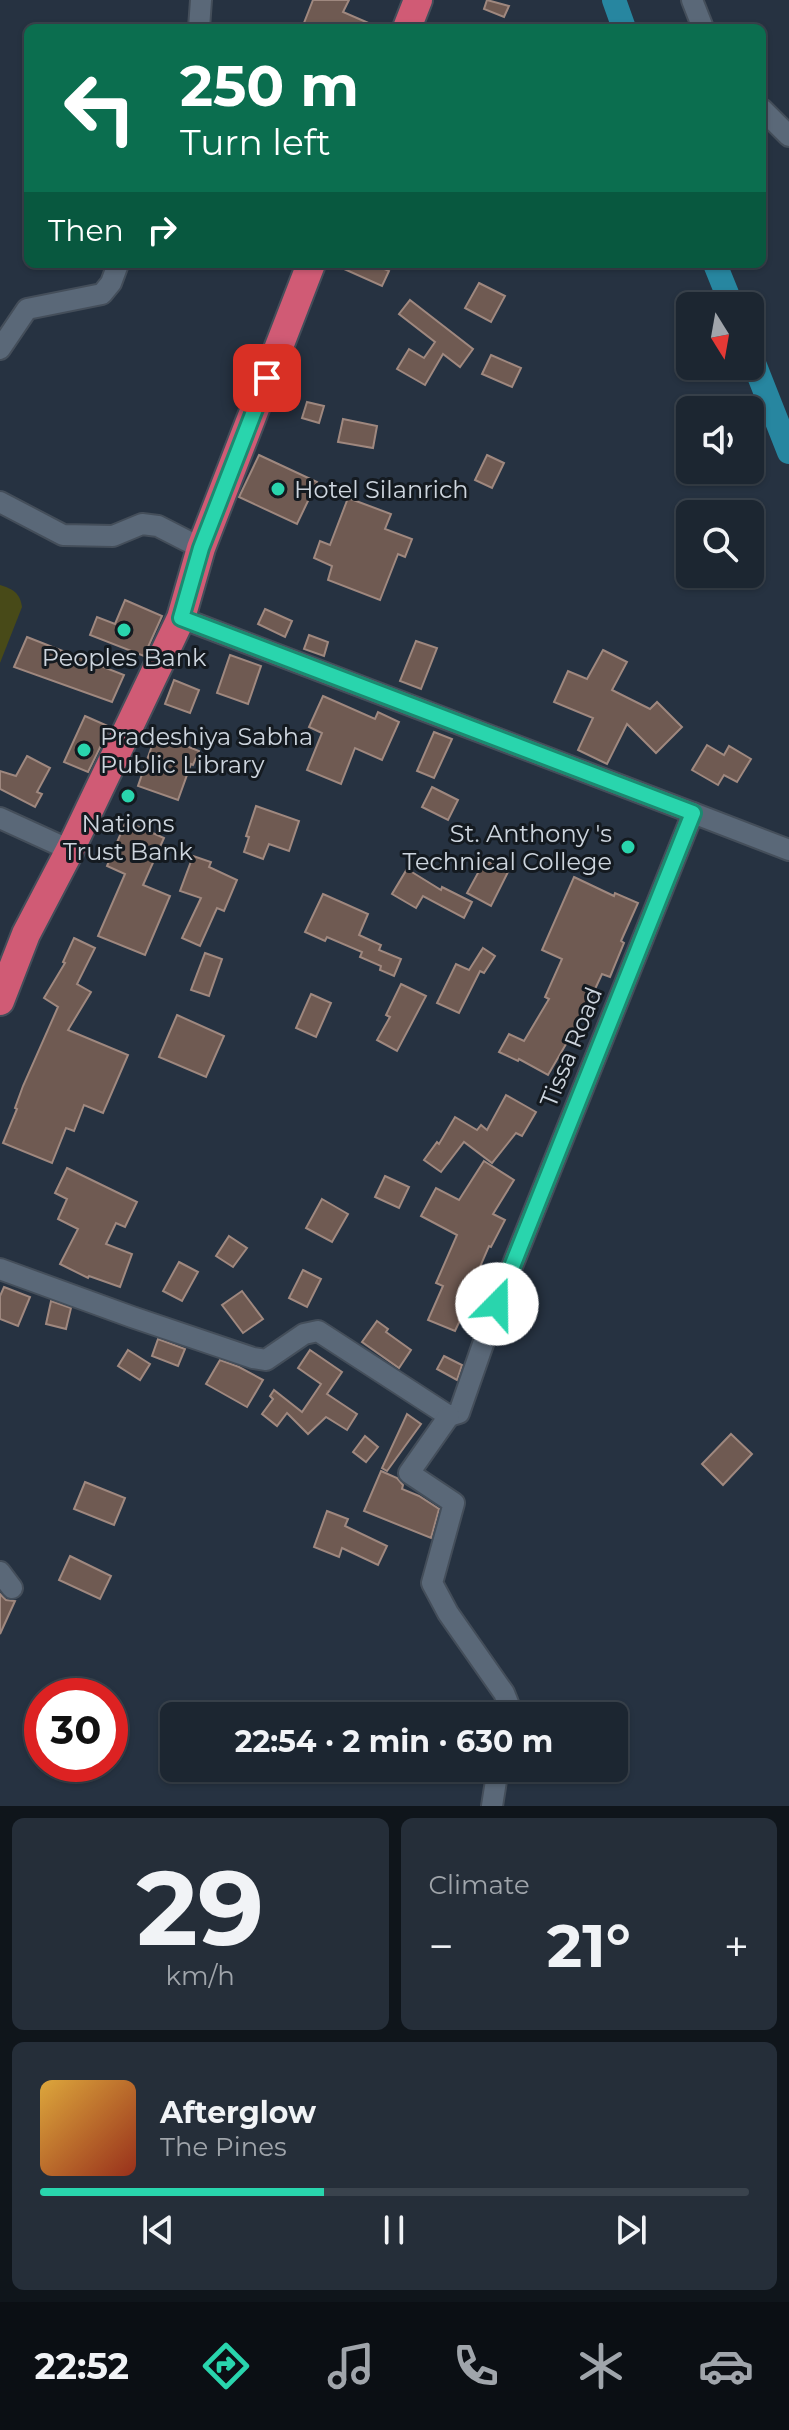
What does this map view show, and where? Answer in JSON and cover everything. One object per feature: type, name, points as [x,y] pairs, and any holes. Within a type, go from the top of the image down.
[{"type":"highway","points":[[409,24],[418,0]]},
{"type":"highway","points":[[0,1001],[26,934],[70,850],[181,618],[201,548],[309,268]]},
{"type":"street","points":[[199,24],[201,0]]},
{"type":"street","points":[[692,0],[701,24]]},
{"type":"street","points":[[766,113],[789,136]]},
{"type":"street","points":[[0,349],[27,309],[102,294],[111,283],[117,268]]},
{"type":"street","points":[[0,502],[63,535],[113,536],[142,524],[158,526],[201,548]]},
{"type":"street","points":[[181,618],[789,850]]},
{"type":"street","name":"Tissa Road","points":[[449,1416],[459,1413],[497,1304],[693,813]]},
{"type":"street","points":[[0,818],[70,850]]},
{"type":"street","points":[[0,1269],[253,1358],[266,1360],[304,1334],[318,1331],[449,1416],[409,1473],[454,1503],[432,1583],[448,1613],[508,1702]]},
{"type":"street","points":[[492,1806],[496,1782]]},
{"type":"shaded area","points":[[0,585],[15,592],[22,607],[0,663]]},
{"type":"building","points":[[313,0],[349,0],[343,12],[371,24],[304,24]]},
{"type":"building","points":[[487,0],[509,6],[504,17],[484,9]]},
{"type":"building","points":[[342,268],[382,268],[389,271],[382,286]]},
{"type":"building","points":[[479,283],[505,296],[491,322],[465,308]]},
{"type":"building","points":[[410,300],[473,349],[460,367],[443,354],[425,385],[397,369],[409,349],[424,358],[435,342],[399,314]]},
{"type":"building","points":[[491,355],[521,368],[512,387],[482,374]]},
{"type":"building","points":[[307,402],[324,406],[319,423],[302,418]]},
{"type":"building","points":[[343,419],[377,426],[373,448],[338,442]]},
{"type":"building","name":"Hotel Silanrich","points":[[259,455],[317,482],[297,524],[239,497]]},
{"type":"building","points":[[487,455],[504,463],[492,488],[475,480]]},
{"type":"building","points":[[348,498],[391,514],[385,529],[412,539],[405,557],[398,554],[380,600],[328,580],[332,566],[314,558],[320,541],[330,545]]},
{"type":"building","name":"Peoples Bank","points":[[125,600],[162,616],[144,656],[90,635],[97,617],[115,624]]},
{"type":"building","points":[[265,609],[292,621],[285,637],[258,624]]},
{"type":"building","points":[[309,635],[328,642],[324,656],[304,649]]},
{"type":"building","points":[[27,637],[124,675],[112,702],[14,667]]},
{"type":"building","points":[[416,641],[437,648],[421,689],[400,681]]},
{"type":"building","points":[[603,650],[627,662],[612,690],[650,709],[657,702],[682,727],[656,753],[627,724],[607,764],[578,750],[593,718],[554,702],[568,671],[587,679]]},
{"type":"building","points":[[230,655],[261,666],[248,704],[217,693]]},
{"type":"building","points":[[174,680],[199,690],[190,713],[165,704]]},
{"type":"building","points":[[323,696],[375,719],[378,712],[399,722],[382,760],[355,748],[341,784],[307,770],[322,733],[309,727]]},
{"type":"building","name":"Pradeshiya Sabha Public Library","points":[[85,716],[110,727],[88,772],[64,762]]},
{"type":"building","points":[[434,732],[452,739],[434,778],[417,771]]},
{"type":"building","points":[[156,734],[199,751],[178,800],[138,786]]},
{"type":"building","points":[[707,745],[724,755],[729,746],[751,759],[737,782],[724,775],[718,785],[692,770]]},
{"type":"building","points":[[27,756],[50,768],[37,792],[42,794],[35,807],[0,789],[0,771],[16,776]]},
{"type":"building","points":[[432,787],[458,800],[448,820],[422,807]]},
{"type":"building","points":[[256,806],[299,821],[289,851],[269,844],[263,859],[244,852]]},
{"type":"building","points":[[126,821],[164,838],[143,885],[170,896],[145,955],[98,936],[125,874],[107,866]]},
{"type":"building","points":[[193,856],[211,862],[209,867],[237,880],[224,911],[217,908],[200,946],[182,938],[201,898],[180,891]]},
{"type":"building","points":[[485,860],[508,872],[491,906],[467,893]]},
{"type":"building","points":[[407,869],[441,890],[442,887],[472,902],[464,918],[423,896],[416,908],[392,894]]},
{"type":"building","points":[[574,877],[614,896],[615,893],[638,903],[621,941],[624,943],[610,977],[602,974],[583,1015],[548,1075],[499,1052],[509,1034],[524,1041],[549,999],[545,997],[562,959],[542,950]]},
{"type":"building","points":[[323,894],[368,914],[359,935],[381,945],[379,950],[401,959],[394,976],[360,957],[362,952],[327,937],[325,941],[305,932]]},
{"type":"building","points":[[74,938],[95,948],[77,984],[91,992],[68,1030],[128,1055],[103,1113],[84,1105],[74,1131],[66,1128],[52,1163],[3,1143],[23,1086],[58,1007],[44,998],[65,963]]},
{"type":"building","points":[[483,948],[495,956],[484,973],[480,971],[459,1013],[437,1003],[456,964],[469,970]]},
{"type":"building","points":[[205,953],[222,959],[209,996],[191,990]]},
{"type":"building","points":[[401,984],[426,996],[397,1051],[377,1040],[390,1017],[386,1015]]},
{"type":"building","points":[[311,994],[331,1003],[316,1037],[296,1028]]},
{"type":"building","points":[[177,1015],[224,1036],[206,1077],[159,1057]]},
{"type":"building","points":[[506,1095],[536,1112],[522,1136],[516,1133],[492,1163],[464,1142],[441,1172],[424,1160],[437,1142],[439,1144],[455,1117],[477,1130],[481,1125],[487,1130]]},
{"type":"building","points":[[484,1161],[514,1180],[493,1214],[505,1220],[489,1246],[455,1331],[428,1320],[443,1286],[436,1283],[457,1235],[421,1216],[436,1188],[459,1200]]},
{"type":"building","points":[[67,1168],[137,1202],[125,1227],[116,1223],[106,1244],[132,1254],[120,1287],[88,1278],[60,1264],[78,1229],[58,1219],[67,1199],[55,1193]]},
{"type":"building","points":[[385,1176],[409,1187],[399,1208],[375,1197]]},
{"type":"building","points":[[322,1199],[348,1214],[332,1242],[306,1228]]},
{"type":"building","points":[[229,1236],[247,1248],[233,1267],[216,1256]]},
{"type":"building","points":[[179,1262],[198,1272],[182,1301],[163,1291]]},
{"type":"building","points":[[303,1270],[321,1279],[307,1307],[289,1298]]},
{"type":"building","points":[[4,1287],[30,1297],[18,1326],[0,1319],[0,1296]]},
{"type":"building","points":[[242,1291],[263,1319],[243,1333],[222,1305]]},
{"type":"building","points":[[51,1301],[71,1308],[66,1329],[46,1324]]},
{"type":"building","points":[[377,1321],[388,1329],[386,1332],[411,1350],[399,1368],[362,1342]]},
{"type":"building","points":[[158,1339],[185,1349],[178,1366],[152,1356]]},
{"type":"building","points":[[128,1350],[150,1364],[140,1380],[118,1366]]},
{"type":"building","points":[[310,1350],[342,1372],[327,1394],[357,1414],[347,1430],[326,1417],[308,1434],[287,1413],[277,1426],[262,1414],[273,1399],[270,1396],[274,1390],[302,1412],[321,1384],[298,1368]]},
{"type":"building","points":[[444,1356],[462,1365],[457,1380],[437,1369]]},
{"type":"building","points":[[220,1360],[263,1380],[247,1407],[206,1384]]},
{"type":"building","points":[[407,1414],[421,1424],[387,1471],[382,1468]]},
{"type":"building","points":[[731,1434],[752,1454],[723,1485],[702,1464]]},
{"type":"building","points":[[365,1436],[378,1447],[366,1462],[353,1452]]},
{"type":"building","points":[[381,1471],[397,1478],[403,1485],[402,1489],[439,1509],[431,1538],[364,1511]]},
{"type":"building","points":[[85,1482],[125,1498],[114,1525],[74,1509]]},
{"type":"building","points":[[327,1511],[348,1519],[345,1526],[387,1546],[378,1565],[342,1548],[339,1557],[314,1547]]},
{"type":"building","points":[[70,1556],[111,1576],[100,1599],[59,1580]]},
{"type":"building","points":[[0,1594],[6,1600],[15,1601],[0,1634]]},
{"type":"waterway","points":[[614,0],[623,24]]},
{"type":"waterway","points":[[717,268],[726,292]]},
{"type":"waterway","points":[[761,380],[789,452]]},
{"type":"place","name":"Hotel Silanrich","points":[[278,489]]},
{"type":"place","name":"Peoples Bank","points":[[124,630]]},
{"type":"place","name":"Pradeshiya Sabha Public Library","points":[[84,750]]},
{"type":"place","name":"Nations Trust Bank","points":[[128,796]]},
{"type":"place","name":"St. Anthony 's Technical College","points":[[628,847]]},
{"type":"route","points":[[267,378],[201,548],[181,618],[693,813],[497,1304]]}]
